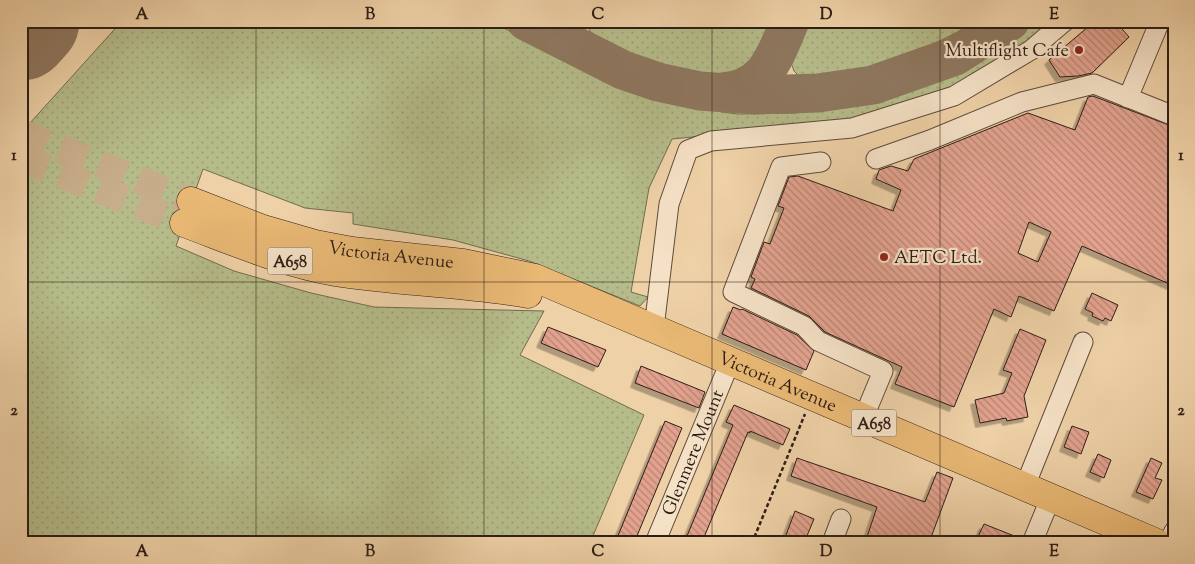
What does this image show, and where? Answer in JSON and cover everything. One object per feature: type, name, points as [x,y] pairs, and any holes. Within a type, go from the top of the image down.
[{"type":"highway","name":"Victoria Avenue","points":[[188,212],[263,229],[315,244],[472,265],[535,278],[1157,543]]},
{"type":"street","points":[[654,328],[669,204],[688,150],[711,141],[852,128],[954,96],[1031,50],[1065,21]]},
{"type":"street","points":[[1128,98],[1160,21]]},
{"type":"street","points":[[876,159],[930,140],[1022,102],[1094,84],[1174,116]]},
{"type":"street","points":[[821,162],[781,167],[733,292],[804,326],[818,341],[883,371],[863,419]]},
{"type":"street","points":[[1025,486],[1083,342]]},
{"type":"street","name":"Glenmere Mount","points":[[655,543],[730,362]]},
{"type":"street","points":[[1032,543],[1051,497]]},
{"type":"street","points":[[832,543],[841,519]]},
{"type":"street","points":[[1169,543],[1174,531]]},
{"type":"path","points":[[752,543],[812,396]]},
{"type":"green space","points":[[122,21],[489,21],[613,81],[688,107],[737,114],[796,113],[846,107],[901,93],[950,72],[1001,45],[1003,41],[1010,40],[1035,21],[1051,21],[1022,45],[964,83],[848,122],[672,139],[649,188],[631,292],[648,297],[640,306],[529,261],[453,240],[353,224],[353,213],[305,208],[203,169],[176,246],[234,271],[311,293],[374,307],[544,311],[520,355],[644,415],[590,543],[21,543],[21,133]]},
{"type":"green space","points":[[584,21],[773,21],[755,63],[737,76],[712,75],[665,65],[597,42]]},
{"type":"green space","points":[[806,21],[915,21],[916,24],[923,21],[972,21],[970,26],[923,49],[865,68],[802,79],[794,71],[790,60]]},
{"type":"building","name":"Multiflight Cafe","points":[[1095,21],[1115,21],[1129,37],[1092,73],[1060,77],[1049,60]]},
{"type":"building","name":"AETC Ltd.","points":[[1093,96],[1174,127],[1174,286],[1082,246],[1054,311],[1019,296],[1011,317],[994,309],[954,407],[895,384],[902,367],[825,332],[809,316],[751,288],[755,279],[751,277],[764,242],[770,244],[784,208],[778,206],[789,177],[798,176],[893,211],[901,190],[876,179],[879,170],[891,166],[908,171],[914,159],[1028,113],[1075,130],[1088,97]],"holes":[[[1029,222],[1051,232],[1038,262],[1018,253]]]},
{"type":"building","points":[[1092,293],[1118,305],[1111,321],[1105,318],[1103,321],[1092,316],[1093,313],[1085,309]]},
{"type":"building","points":[[733,307],[742,309],[797,335],[814,351],[806,370],[722,334]]},
{"type":"building","points":[[548,327],[606,350],[598,367],[541,343]]},
{"type":"building","points":[[1020,329],[1046,340],[1024,396],[1028,417],[1007,421],[1006,418],[980,423],[975,400],[1004,393],[1012,373],[1003,370]]},
{"type":"building","points":[[641,366],[705,392],[699,408],[635,383]]},
{"type":"building","points":[[734,405],[790,429],[783,445],[750,431],[750,433],[748,432],[702,542],[687,536],[733,425],[726,422]]},
{"type":"building","points":[[665,421],[682,428],[634,543],[615,543]]},
{"type":"building","points":[[1072,426],[1089,432],[1081,454],[1064,447]]},
{"type":"building","points":[[1098,454],[1111,460],[1104,478],[1090,472]]},
{"type":"building","points":[[797,458],[925,502],[937,472],[953,478],[929,543],[865,543],[877,507],[791,476]]},
{"type":"building","points":[[1151,458],[1162,463],[1155,478],[1162,480],[1153,499],[1136,492]]},
{"type":"building","points":[[795,511],[814,519],[804,543],[783,543]]},
{"type":"building","points":[[984,524],[1022,539],[1021,543],[975,543]]},
{"type":"taxiway","points":[[526,21],[623,70],[658,82],[700,91],[755,95],[818,93],[873,85],[955,56],[1010,21]]},
{"type":"taxiway","points":[[723,92],[738,90],[749,85],[759,77],[774,58],[790,21]]},
{"type":"runway","points":[[21,31],[30,21]]},
{"type":"tunnel","points":[[21,133],[191,201]]},
{"type":"tunnel","points":[[21,158],[184,223]]},
{"type":"place","name":"Multiflight Cafe","points":[[1079,50]]},
{"type":"place","name":"AETC Ltd.","points":[[884,257]]}]
